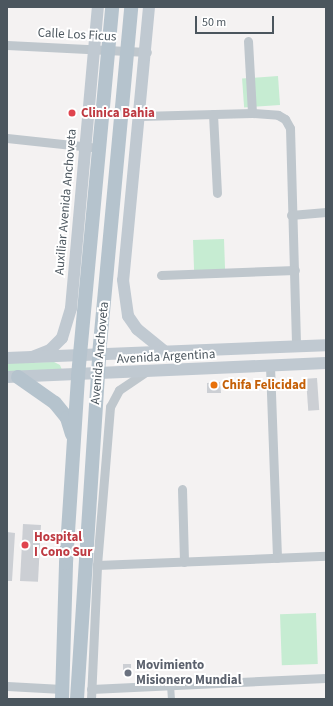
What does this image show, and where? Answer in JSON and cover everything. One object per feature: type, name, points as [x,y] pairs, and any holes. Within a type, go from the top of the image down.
[{"type":"main road","points":[[98,7],[101,49]]},
{"type":"main road","name":"Avenida Anchoveta","points":[[62,694],[66,563],[92,147],[101,49],[112,7]]},
{"type":"main road","name":"Avenida Anchoveta","points":[[77,699],[99,356],[131,7]]},
{"type":"main road","points":[[150,7],[147,52],[123,280],[124,302],[128,316],[137,329],[165,352]]},
{"type":"main road","name":"Auxiliar Avenida Anchoveta","points":[[32,358],[50,350],[62,338],[70,308],[92,147]]},
{"type":"main road","name":"Avenida Argentina","points":[[7,358],[99,356],[326,345]]},
{"type":"main road","name":"Avenida Argentina","points":[[13,377],[78,376],[326,363]]},
{"type":"main road","points":[[13,377],[55,403],[67,418],[74,439]]},
{"type":"street","points":[[248,41],[252,113]]},
{"type":"street","name":"Calle Los Ficus","points":[[7,45],[147,52]]},
{"type":"street","points":[[140,116],[252,113],[278,114],[285,119],[290,128],[291,215],[295,270],[296,346]]},
{"type":"street","points":[[213,114],[217,193]]},
{"type":"street","points":[[7,138],[92,147]]},
{"type":"street","points":[[291,215],[326,212]]},
{"type":"street","points":[[161,275],[295,270]]},
{"type":"street","points":[[270,366],[277,558]]},
{"type":"street","points":[[91,699],[97,565],[110,407],[120,390],[146,372]]},
{"type":"street","points":[[182,489],[184,562]]},
{"type":"street","points":[[97,565],[326,556]]},
{"type":"street","points":[[91,689],[326,678]]},
{"type":"street","points":[[170,685],[170,699]]},
{"type":"street","points":[[7,686],[62,694]]},
{"type":"green space","points":[[278,76],[280,105],[244,107],[242,79]]},
{"type":"green space","points":[[224,239],[225,277],[194,278],[193,240]]},
{"type":"green space","points":[[54,362],[60,365],[62,370],[7,377],[7,363]]},
{"type":"green space","points":[[316,613],[318,664],[282,665],[280,614]]},
{"type":"building","points":[[317,378],[319,410],[308,411],[306,379]]},
{"type":"building","points":[[220,382],[221,393],[207,393],[207,383]]},
{"type":"building","points":[[23,524],[41,525],[38,582],[20,581]]},
{"type":"building","points":[[7,532],[15,533],[12,581],[7,581]]},
{"type":"building","points":[[123,664],[131,664],[131,675],[123,675]]},
{"type":"place","name":"Clinica Bahia","points":[[72,113]]},
{"type":"place","name":"Chifa Felicidad","points":[[214,385]]},
{"type":"place","name":"Hospital I Cono Sur","points":[[25,545]]},
{"type":"place","name":"Movimiento Misionero Mundial","points":[[128,673]]}]
